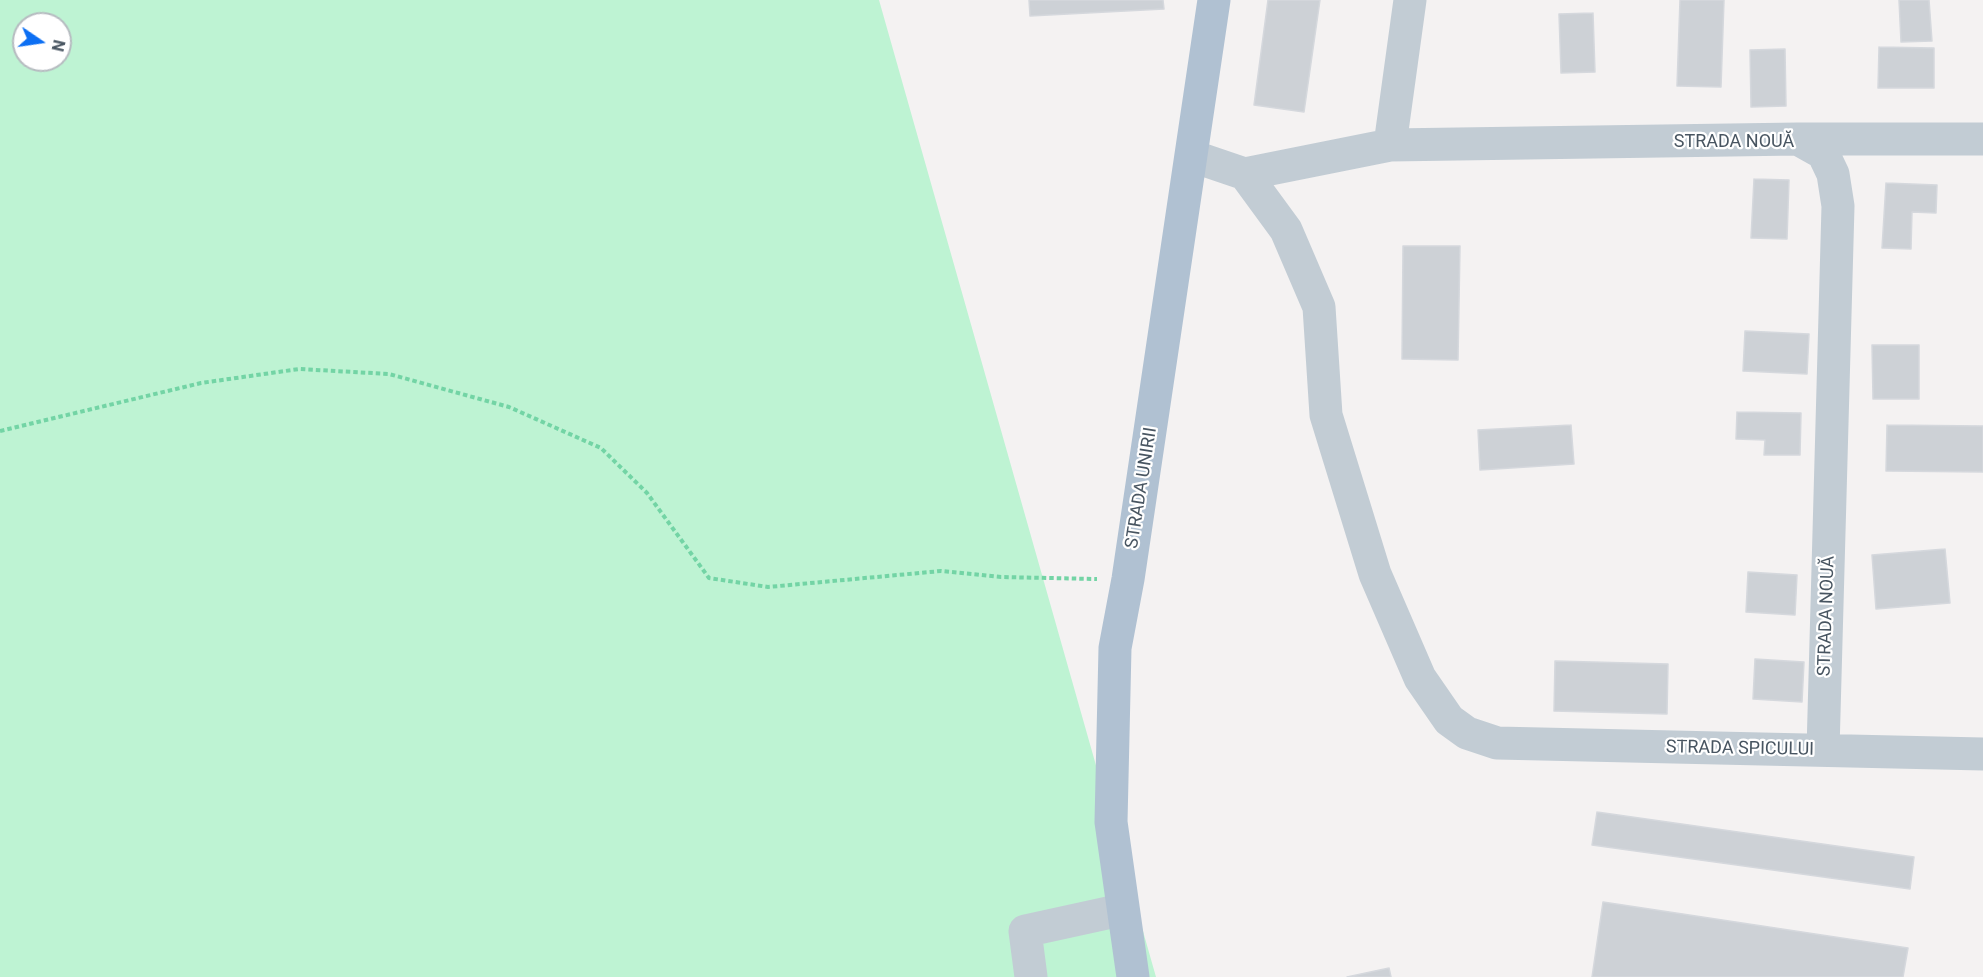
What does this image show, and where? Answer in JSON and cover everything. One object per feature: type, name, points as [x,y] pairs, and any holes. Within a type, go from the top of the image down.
[{"type":"main road","name":"STRADA UNIRII","points":[[1133,977],[1121,910],[1111,822],[1115,648],[1128,579],[1214,0]]},
{"type":"street","points":[[1390,145],[1410,0]]},
{"type":"street","points":[[1798,139],[1983,139]]},
{"type":"street","name":"STRADA NOUĂ","points":[[1245,174],[1390,145],[1798,139],[1824,153],[1833,174],[1839,206],[1823,750]]},
{"type":"street","points":[[1192,156],[1245,174]]},
{"type":"street","name":"STRADA SPICULUI","points":[[1245,174],[1286,230],[1318,307],[1326,415],[1375,574],[1420,678],[1449,720],[1467,733],[1497,743],[1983,754]]},
{"type":"street","points":[[1031,977],[1025,931],[1121,910]]},
{"type":"path","points":[[0,431],[201,383],[298,369],[389,374],[509,407],[601,448],[647,493],[710,578],[768,587],[941,571],[1000,577],[1128,579]]},
{"type":"green space","points":[[0,0],[879,0],[1156,977],[0,977]]},
{"type":"building","points":[[1029,0],[1163,0],[1164,9],[1030,16]]},
{"type":"building","points":[[1268,0],[1320,0],[1304,112],[1254,105]]},
{"type":"building","points":[[1680,0],[1724,0],[1721,87],[1677,86]]},
{"type":"building","points":[[1899,0],[1929,0],[1932,41],[1901,42]]},
{"type":"building","points":[[1593,13],[1595,72],[1561,73],[1559,14]]},
{"type":"building","points":[[1879,47],[1934,48],[1934,88],[1878,88]]},
{"type":"building","points":[[1785,49],[1786,106],[1751,107],[1750,50]]},
{"type":"building","points":[[1754,179],[1789,180],[1787,239],[1751,238]]},
{"type":"building","points":[[1886,183],[1937,185],[1936,213],[1912,212],[1911,249],[1882,248]]},
{"type":"building","points":[[1403,246],[1460,246],[1458,360],[1402,359]]},
{"type":"building","points":[[1745,331],[1809,334],[1807,374],[1743,371]]},
{"type":"building","points":[[1872,345],[1919,345],[1919,399],[1873,399]]},
{"type":"building","points":[[1737,412],[1801,413],[1800,455],[1764,455],[1765,440],[1736,439]]},
{"type":"building","points":[[1571,425],[1574,464],[1480,470],[1478,430]]},
{"type":"building","points":[[1887,425],[1983,426],[1983,472],[1886,471]]},
{"type":"building","points":[[1945,549],[1950,603],[1876,609],[1872,555]]},
{"type":"building","points":[[1748,572],[1797,575],[1795,615],[1746,612]]},
{"type":"building","points":[[1755,659],[1804,662],[1802,702],[1753,699]]},
{"type":"building","points":[[1555,661],[1668,664],[1667,714],[1554,711]]},
{"type":"building","points":[[1597,812],[1914,857],[1910,889],[1592,845]]},
{"type":"building","points":[[1603,902],[1908,948],[1903,977],[1592,977]]},
{"type":"building","points":[[1389,968],[1391,977],[1347,977]]}]
